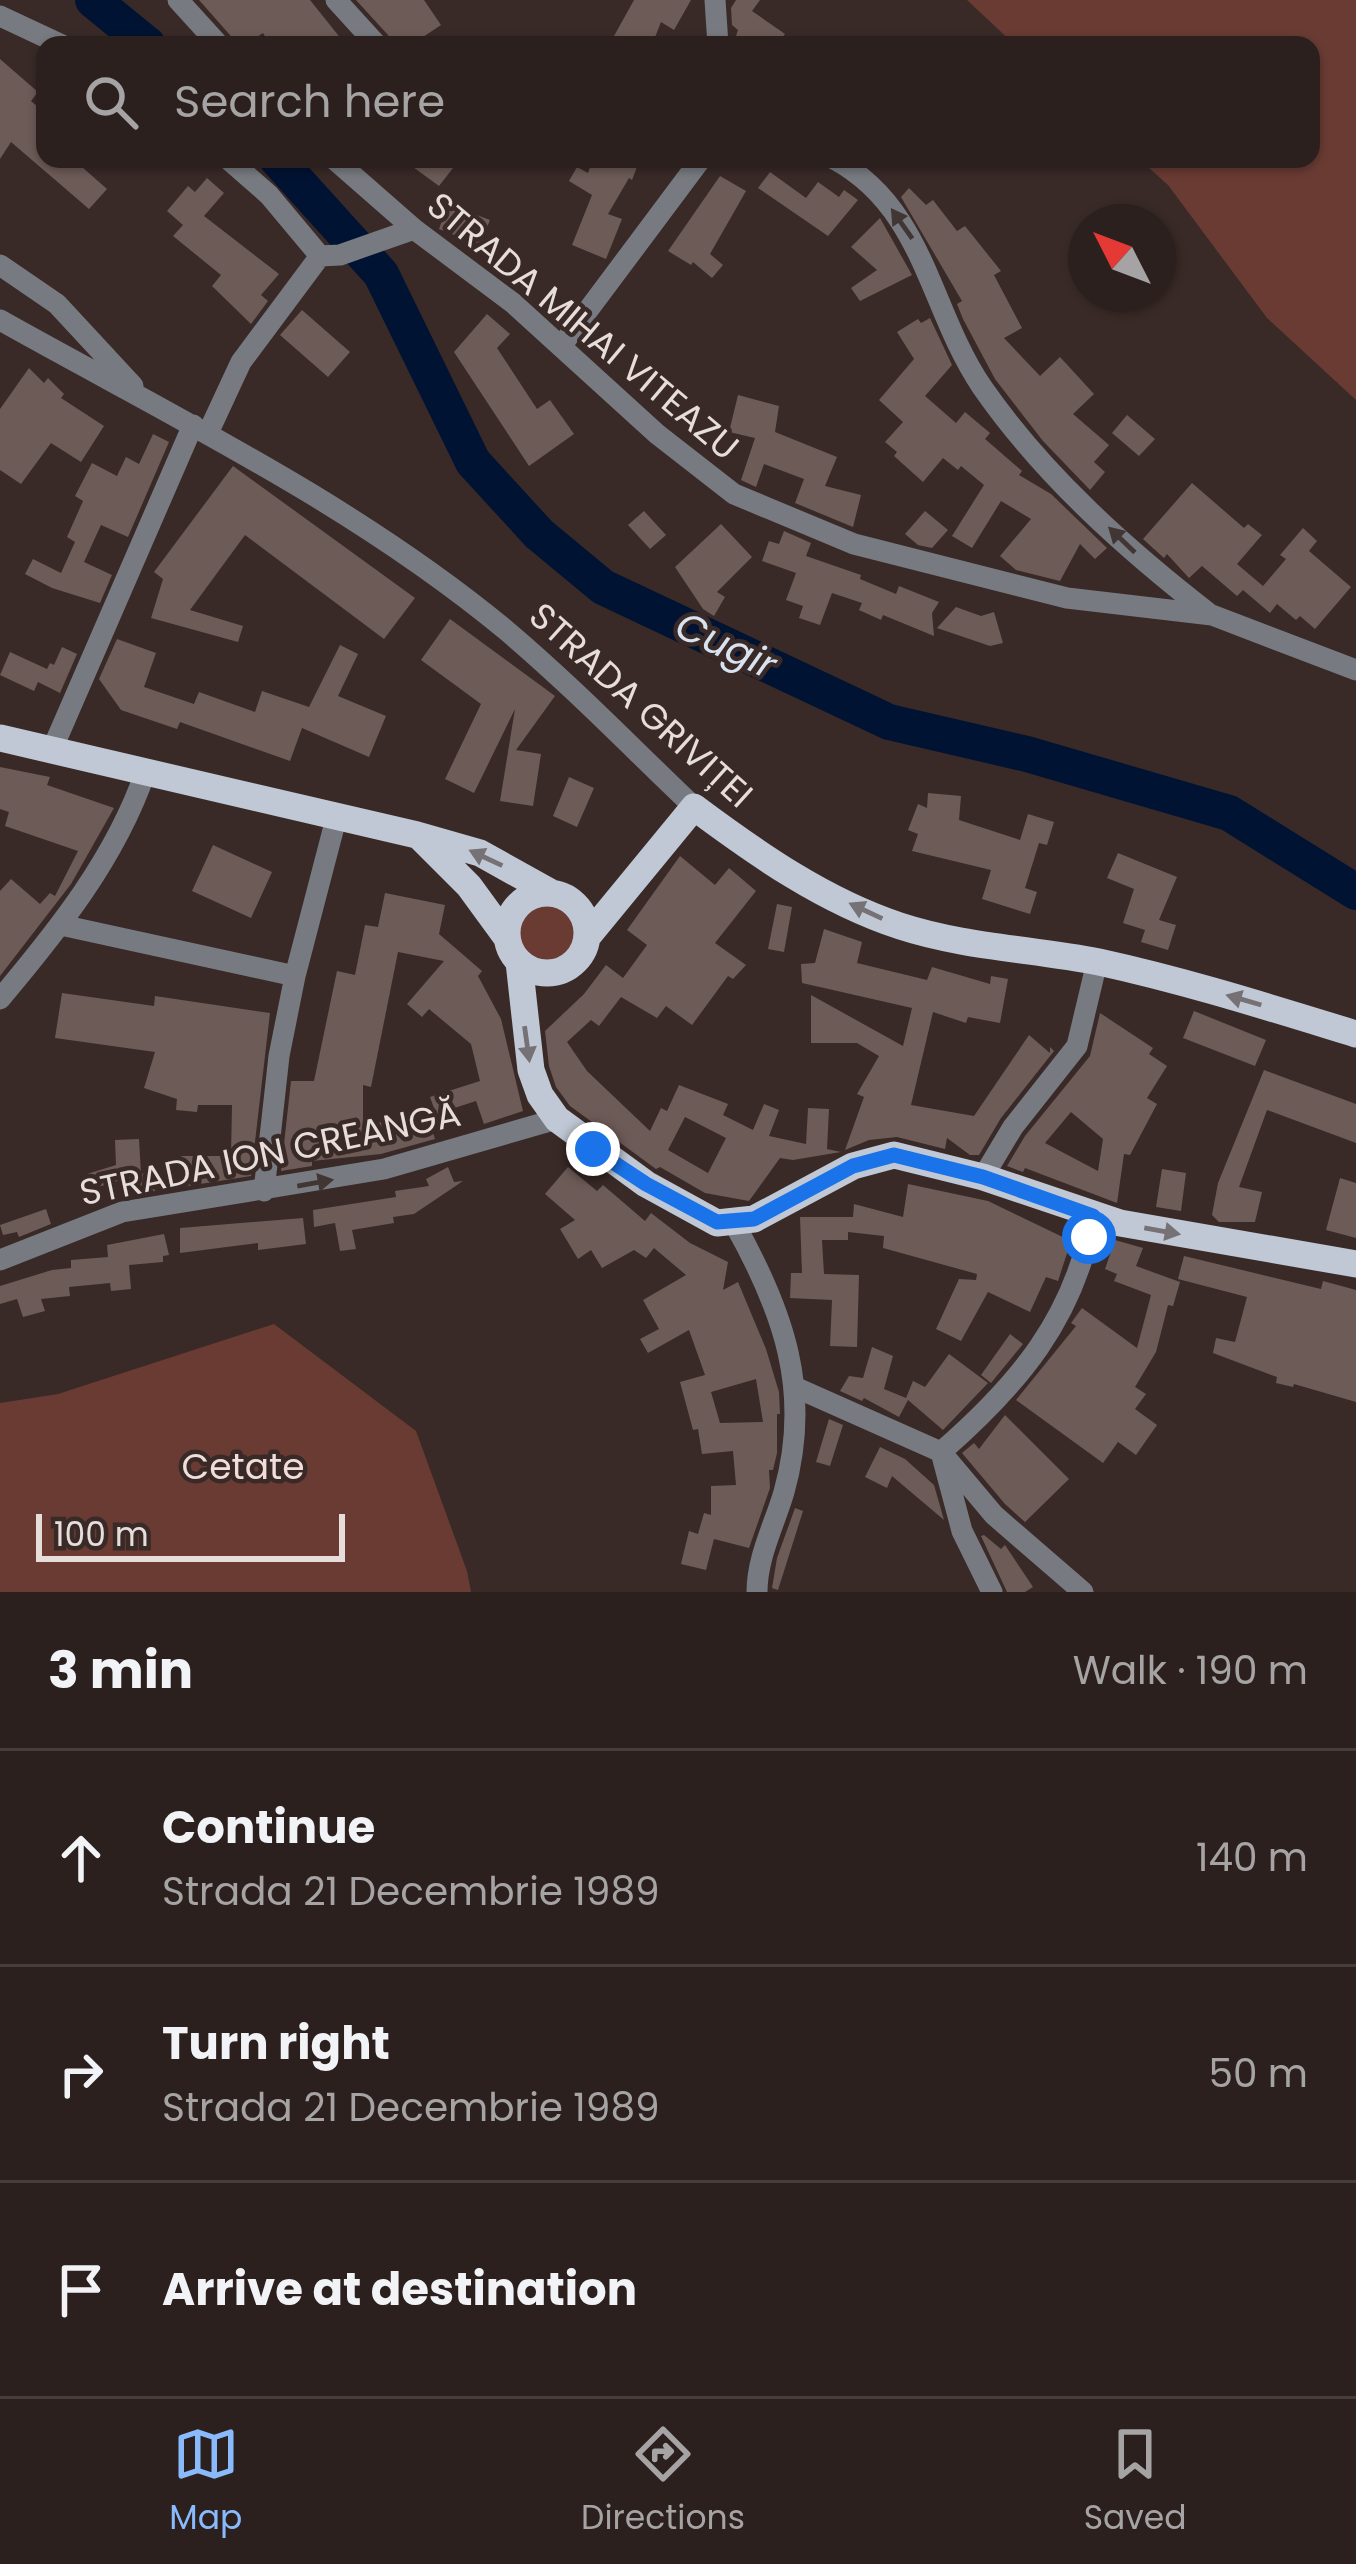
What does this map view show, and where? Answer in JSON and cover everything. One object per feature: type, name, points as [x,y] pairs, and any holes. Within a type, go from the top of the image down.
[{"type":"main road","points":[[0,738],[338,814],[480,854],[560,896],[584,915],[588,936]]},
{"type":"main road","points":[[418,835],[469,886],[513,950],[542,973],[555,973],[578,959],[588,936],[694,807]]},
{"type":"main road","name":"STRADA GRIVIȚEI","points":[[694,807],[801,880],[898,926],[1097,962],[1356,1034]]},
{"type":"main road","points":[[625,890],[560,896],[538,893],[511,915],[531,1070],[540,1095],[557,1119],[646,1184],[717,1222],[754,1219],[853,1166],[894,1155],[983,1177],[1093,1216],[1356,1264]]},
{"type":"street","points":[[178,0],[211,36]]},
{"type":"street","points":[[336,0],[369,36]]},
{"type":"street","points":[[715,0],[717,36]]},
{"type":"street","points":[[0,16],[43,36]]},
{"type":"street","points":[[239,168],[330,256]]},
{"type":"street","name":"STRADA MIHAI VITEAZU","points":[[343,168],[405,233],[513,303],[704,472],[766,510],[854,544],[1066,598],[1211,615],[1356,670]]},
{"type":"street","points":[[674,191],[675,168]]},
{"type":"street","points":[[562,345],[693,168]]},
{"type":"street","points":[[846,168],[880,194],[901,221],[920,250],[940,306],[980,384],[1034,454],[1140,558],[1211,615]]},
{"type":"street","points":[[51,752],[201,429],[241,362],[330,256],[405,233]]},
{"type":"street","points":[[0,265],[57,304],[146,400]]},
{"type":"street","name":"STRADA GRIVIȚEI","points":[[0,320],[300,486],[388,544],[506,631],[694,807]]},
{"type":"street","points":[[0,999],[61,925],[114,840],[145,773]]},
{"type":"street","points":[[264,1191],[295,976],[338,814]]},
{"type":"street","points":[[61,925],[295,976]]},
{"type":"street","points":[[983,1177],[1013,1126],[1077,1046],[1097,962]]},
{"type":"street","name":"STRADA ION CREANGĂ","points":[[0,1261],[122,1213],[384,1168],[557,1119]]},
{"type":"street","points":[[941,1452],[1037,1355],[1058,1320],[1093,1216]]},
{"type":"street","points":[[734,1223],[781,1326],[796,1388],[794,1450],[764,1550],[757,1592]]},
{"type":"street","points":[[796,1388],[941,1452],[994,1515],[1083,1592]]},
{"type":"street","points":[[941,1452],[962,1531],[992,1592]]},
{"type":"green space","points":[[967,0],[1356,0],[1356,400],[1267,318],[1168,185],[1149,168],[1320,168],[1320,36],[1005,36]]},
{"type":"green space","points":[[546,900],[568,910],[578,932],[568,954],[546,964],[524,954],[514,932],[524,910]]},
{"type":"green space","name":"Cetate","points":[[274,1324],[416,1431],[471,1592],[0,1592],[0,1403],[58,1394]]},
{"type":"building","points":[[199,0],[310,0],[339,36],[263,33],[230,35]]},
{"type":"building","points":[[356,0],[424,0],[441,25],[424,36],[388,35]]},
{"type":"building","points":[[634,0],[691,0],[674,30],[661,22],[656,36],[614,36]]},
{"type":"building","points":[[736,0],[760,0],[752,11],[785,34],[736,36],[731,8]]},
{"type":"building","points":[[0,59],[36,90],[31,101],[36,105],[36,163],[11,142],[0,159]]},
{"type":"building","points":[[41,168],[83,168],[107,189],[89,209]]},
{"type":"building","points":[[414,168],[453,168],[439,186]]},
{"type":"building","points":[[576,168],[588,173],[590,168],[637,168],[608,214],[622,219],[606,259],[572,245],[592,195],[569,181]]},
{"type":"building","points":[[770,172],[806,198],[818,182],[839,197],[844,190],[858,200],[828,236],[758,188]]},
{"type":"building","points":[[720,176],[746,191],[710,254],[723,265],[712,278],[693,262],[668,251]]},
{"type":"building","points":[[207,178],[224,193],[204,216],[279,274],[261,295],[268,301],[251,324],[212,286],[221,275],[173,236],[183,225],[167,211],[188,186],[195,192]]},
{"type":"building","points":[[909,188],[926,205],[933,200],[957,231],[965,226],[1001,271],[994,275],[1022,328],[1004,338],[1040,376],[1060,357],[1094,394],[1073,414],[1109,445],[1094,462],[1105,472],[1090,490],[1043,441],[995,379],[963,319],[957,304],[962,301],[901,197]]},
{"type":"building","points":[[448,204],[490,220],[480,245],[439,229]]},
{"type":"building","points":[[880,218],[912,275],[860,301],[851,288],[877,270],[851,247]]},
{"type":"building","points":[[302,310],[350,352],[328,377],[280,335]]},
{"type":"building","points":[[487,314],[510,334],[497,348],[537,409],[550,400],[574,434],[529,466],[454,352]]},
{"type":"building","points":[[930,318],[952,365],[925,396],[956,423],[965,412],[990,433],[985,439],[1022,471],[1019,475],[1051,494],[1107,548],[1095,559],[1080,544],[1060,581],[1016,570],[1000,556],[1031,519],[1001,501],[972,548],[952,536],[984,485],[943,458],[923,482],[885,442],[903,422],[879,400],[914,359],[897,332],[918,319],[921,323]]},
{"type":"building","points":[[29,368],[44,383],[48,378],[64,394],[61,398],[104,426],[81,462],[51,443],[21,484],[0,470],[0,409]]},
{"type":"building","points":[[738,395],[779,406],[775,432],[837,457],[825,486],[861,495],[853,527],[795,503],[804,479],[764,464],[756,487],[741,480],[755,438],[729,432]]},
{"type":"building","points":[[1127,415],[1155,439],[1139,456],[1112,433]]},
{"type":"building","points":[[153,434],[169,442],[128,537],[101,525],[84,562],[112,575],[100,603],[25,574],[33,559],[61,573],[75,542],[67,537],[83,501],[75,496],[92,463],[117,476],[126,457],[139,464]]},
{"type":"building","points":[[233,466],[415,598],[384,639],[245,535],[190,610],[243,626],[238,642],[151,618],[163,579],[154,572]]},
{"type":"building","points":[[1192,483],[1244,528],[1248,524],[1262,535],[1237,564],[1263,586],[1286,559],[1280,555],[1303,528],[1317,541],[1309,551],[1351,587],[1315,629],[1277,604],[1270,613],[1243,590],[1237,596],[1202,566],[1189,578],[1167,554],[1164,558],[1143,539]]},
{"type":"building","points":[[644,511],[666,535],[650,549],[628,525]]},
{"type":"building","points":[[925,511],[948,530],[932,548],[918,545],[905,534]]},
{"type":"building","points":[[721,524],[752,557],[717,592],[725,597],[714,616],[703,609],[675,567]]},
{"type":"building","points":[[784,531],[811,543],[806,556],[861,575],[860,579],[896,594],[899,586],[939,602],[932,613],[934,636],[883,615],[881,620],[859,610],[862,603],[832,593],[820,625],[799,618],[803,606],[786,600],[796,573],[762,561],[769,541],[779,544]]},
{"type":"building","points":[[956,607],[981,616],[994,612],[1003,643],[990,646],[937,628]]},
{"type":"building","points":[[450,619],[555,696],[516,750],[541,754],[533,806],[500,801],[515,709],[474,793],[445,779],[481,704],[421,660]]},
{"type":"building","points":[[117,639],[156,653],[144,687],[194,704],[199,692],[255,712],[262,691],[309,707],[340,645],[358,654],[338,696],[386,716],[369,757],[302,728],[290,761],[180,722],[177,729],[121,710],[99,679]]},
{"type":"building","points":[[62,647],[77,654],[60,693],[38,682],[34,691],[0,675],[10,652],[47,669]]},
{"type":"building","points":[[0,767],[50,777],[47,785],[114,808],[71,884],[0,976],[0,891],[11,879],[40,904],[50,893],[55,896],[78,851],[5,826],[9,812],[0,809]]},
{"type":"building","points":[[569,777],[594,788],[577,827],[553,816]]},
{"type":"building","points":[[928,793],[961,796],[959,820],[1020,840],[1028,814],[1054,822],[1047,845],[1039,843],[1025,888],[1037,892],[1030,914],[982,899],[991,870],[912,851],[918,834],[908,830],[918,804],[927,808]]},
{"type":"building","points":[[213,845],[272,872],[251,918],[192,891]]},
{"type":"building","points":[[1118,853],[1177,877],[1159,920],[1176,925],[1168,950],[1141,942],[1145,930],[1123,923],[1134,889],[1107,878]]},
{"type":"building","points":[[680,856],[715,885],[729,868],[756,891],[715,943],[746,965],[733,979],[728,976],[692,1025],[666,1006],[657,1018],[621,997],[599,1026],[591,1020],[567,1042],[587,1071],[650,1131],[661,1108],[667,1111],[679,1085],[728,1104],[723,1115],[753,1130],[764,1104],[779,1110],[769,1136],[806,1144],[808,1108],[829,1109],[827,1149],[841,1152],[780,1158],[749,1201],[705,1193],[656,1169],[570,1106],[549,1066],[545,1031],[606,965],[623,978],[647,945],[627,930]],"holes":[[[685,1117],[726,1138],[708,1173],[668,1150]]]},
{"type":"building","points":[[385,893],[445,905],[439,934],[482,971],[478,976],[501,1019],[523,1111],[484,1124],[476,1101],[436,1114],[430,1097],[480,1081],[471,1044],[429,1009],[422,1017],[407,1004],[444,961],[398,952],[371,1087],[363,1085],[363,1128],[390,1119],[394,1131],[429,1120],[435,1139],[381,1154],[312,1161],[312,1166],[281,1171],[291,1081],[314,1081],[337,971],[355,975],[365,925],[378,927]]},
{"type":"building","points":[[777,904],[792,907],[784,952],[768,949]]},
{"type":"building","points":[[824,929],[862,942],[857,963],[927,980],[932,967],[990,984],[991,976],[1008,979],[1000,1023],[968,1017],[966,1023],[933,1012],[911,1105],[974,1116],[1029,1035],[1050,1053],[1050,1047],[1054,1051],[1001,1118],[979,1155],[970,1155],[947,1138],[945,1149],[897,1137],[869,1140],[845,1150],[864,1097],[857,1094],[879,1056],[857,1043],[811,1043],[811,995],[903,1046],[912,1008],[802,983],[801,964],[815,963]]},
{"type":"building","points":[[62,993],[154,1006],[155,996],[270,1013],[251,1176],[181,1187],[181,1156],[231,1156],[232,1105],[198,1105],[197,1112],[176,1110],[177,1099],[144,1088],[155,1052],[55,1038]]},
{"type":"building","points":[[1194,1011],[1266,1040],[1255,1066],[1183,1038]]},
{"type":"building","points":[[1100,1013],[1153,1048],[1149,1054],[1167,1066],[1147,1098],[1157,1104],[1130,1155],[1124,1154],[1117,1203],[1025,1168],[1023,1172],[1007,1166],[1025,1136],[1090,1056]],"holes":[[[1071,1112],[1103,1139],[1098,1171],[1045,1143]]]},
{"type":"building","points":[[1264,1070],[1356,1104],[1356,1143],[1267,1110],[1239,1187],[1262,1192],[1255,1222],[1219,1222],[1212,1215],[1218,1183]]},
{"type":"building","points":[[139,1139],[141,1174],[151,1172],[155,1191],[127,1196],[124,1179],[92,1189],[87,1174],[116,1165],[115,1140]]},
{"type":"building","points":[[448,1167],[454,1182],[463,1181],[414,1214],[393,1217],[394,1223],[352,1230],[356,1249],[340,1251],[335,1223],[314,1227],[313,1210],[396,1197],[395,1191],[429,1186],[426,1179]]},
{"type":"building","points":[[568,1167],[597,1191],[603,1185],[645,1221],[651,1213],[690,1243],[728,1262],[723,1290],[738,1282],[779,1392],[777,1453],[749,1548],[714,1539],[706,1570],[681,1564],[689,1531],[698,1534],[704,1513],[711,1515],[711,1486],[736,1485],[733,1451],[702,1454],[698,1429],[693,1430],[680,1382],[705,1375],[689,1330],[648,1353],[640,1339],[659,1329],[643,1300],[686,1275],[654,1248],[646,1258],[634,1250],[602,1268],[591,1250],[578,1259],[560,1229],[575,1220],[545,1194]],"holes":[[[756,1379],[763,1422],[720,1423],[711,1392]]]},
{"type":"building","points":[[1162,1169],[1186,1173],[1181,1211],[1156,1207]]},
{"type":"building","points":[[1340,1178],[1356,1183],[1356,1238],[1326,1230]]},
{"type":"building","points":[[908,1184],[988,1201],[1071,1241],[1058,1281],[1046,1277],[1030,1312],[988,1292],[961,1341],[936,1329],[959,1279],[976,1280],[977,1274],[883,1248],[884,1236],[848,1232],[848,1240],[822,1240],[824,1274],[859,1275],[857,1347],[830,1346],[832,1300],[790,1298],[791,1273],[802,1273],[800,1217],[853,1217],[854,1204],[903,1217]]},
{"type":"building","points":[[46,1209],[51,1224],[19,1237],[17,1232],[3,1235],[0,1225]]},
{"type":"building","points":[[303,1218],[306,1244],[258,1250],[258,1243],[180,1253],[180,1228]]},
{"type":"building","points":[[164,1234],[169,1255],[163,1256],[163,1262],[129,1265],[131,1289],[111,1291],[110,1283],[69,1287],[70,1296],[41,1299],[45,1311],[23,1317],[17,1299],[0,1304],[0,1286],[71,1268],[71,1260],[108,1257],[107,1245]]},
{"type":"building","points":[[1115,1240],[1143,1248],[1136,1266],[1180,1282],[1173,1306],[1168,1305],[1156,1352],[1135,1387],[1146,1394],[1135,1409],[1157,1425],[1136,1455],[1118,1442],[1103,1463],[1016,1400],[1076,1326],[1071,1323],[1082,1308],[1137,1348],[1151,1295],[1114,1281],[1117,1274],[1105,1269]]},
{"type":"building","points":[[1184,1256],[1321,1289],[1323,1281],[1356,1290],[1356,1402],[1276,1383],[1277,1377],[1213,1353],[1216,1338],[1235,1342],[1247,1297],[1178,1279]]},
{"type":"building","points":[[1010,1334],[1023,1344],[991,1383],[981,1375]]},
{"type":"building","points":[[872,1347],[893,1356],[884,1389],[906,1398],[913,1381],[925,1387],[949,1354],[988,1383],[943,1430],[908,1400],[899,1417],[840,1391],[849,1376],[863,1378]]},
{"type":"building","points":[[1005,1415],[1069,1479],[1025,1522],[962,1453],[974,1443],[979,1449]]},
{"type":"building","points":[[829,1419],[843,1425],[830,1466],[816,1462]]},
{"type":"building","points":[[880,1447],[905,1459],[934,1485],[944,1520],[892,1476],[887,1488],[865,1477]]},
{"type":"building","points":[[795,1508],[803,1511],[778,1590],[772,1588],[777,1558]]},
{"type":"building","points":[[984,1535],[1001,1549],[1005,1545],[1033,1587],[1007,1592]]},
{"type":"waterway","name":"Cugir","points":[[93,0],[137,36]]},
{"type":"waterway","name":"Cugir","points":[[285,168],[381,274],[473,462],[539,534],[603,587],[889,722],[1027,754],[1229,813],[1356,892]]},
{"type":"route","points":[[593,1149],[717,1222],[754,1219],[853,1166],[894,1155],[983,1177],[1093,1216],[1089,1237]]}]
